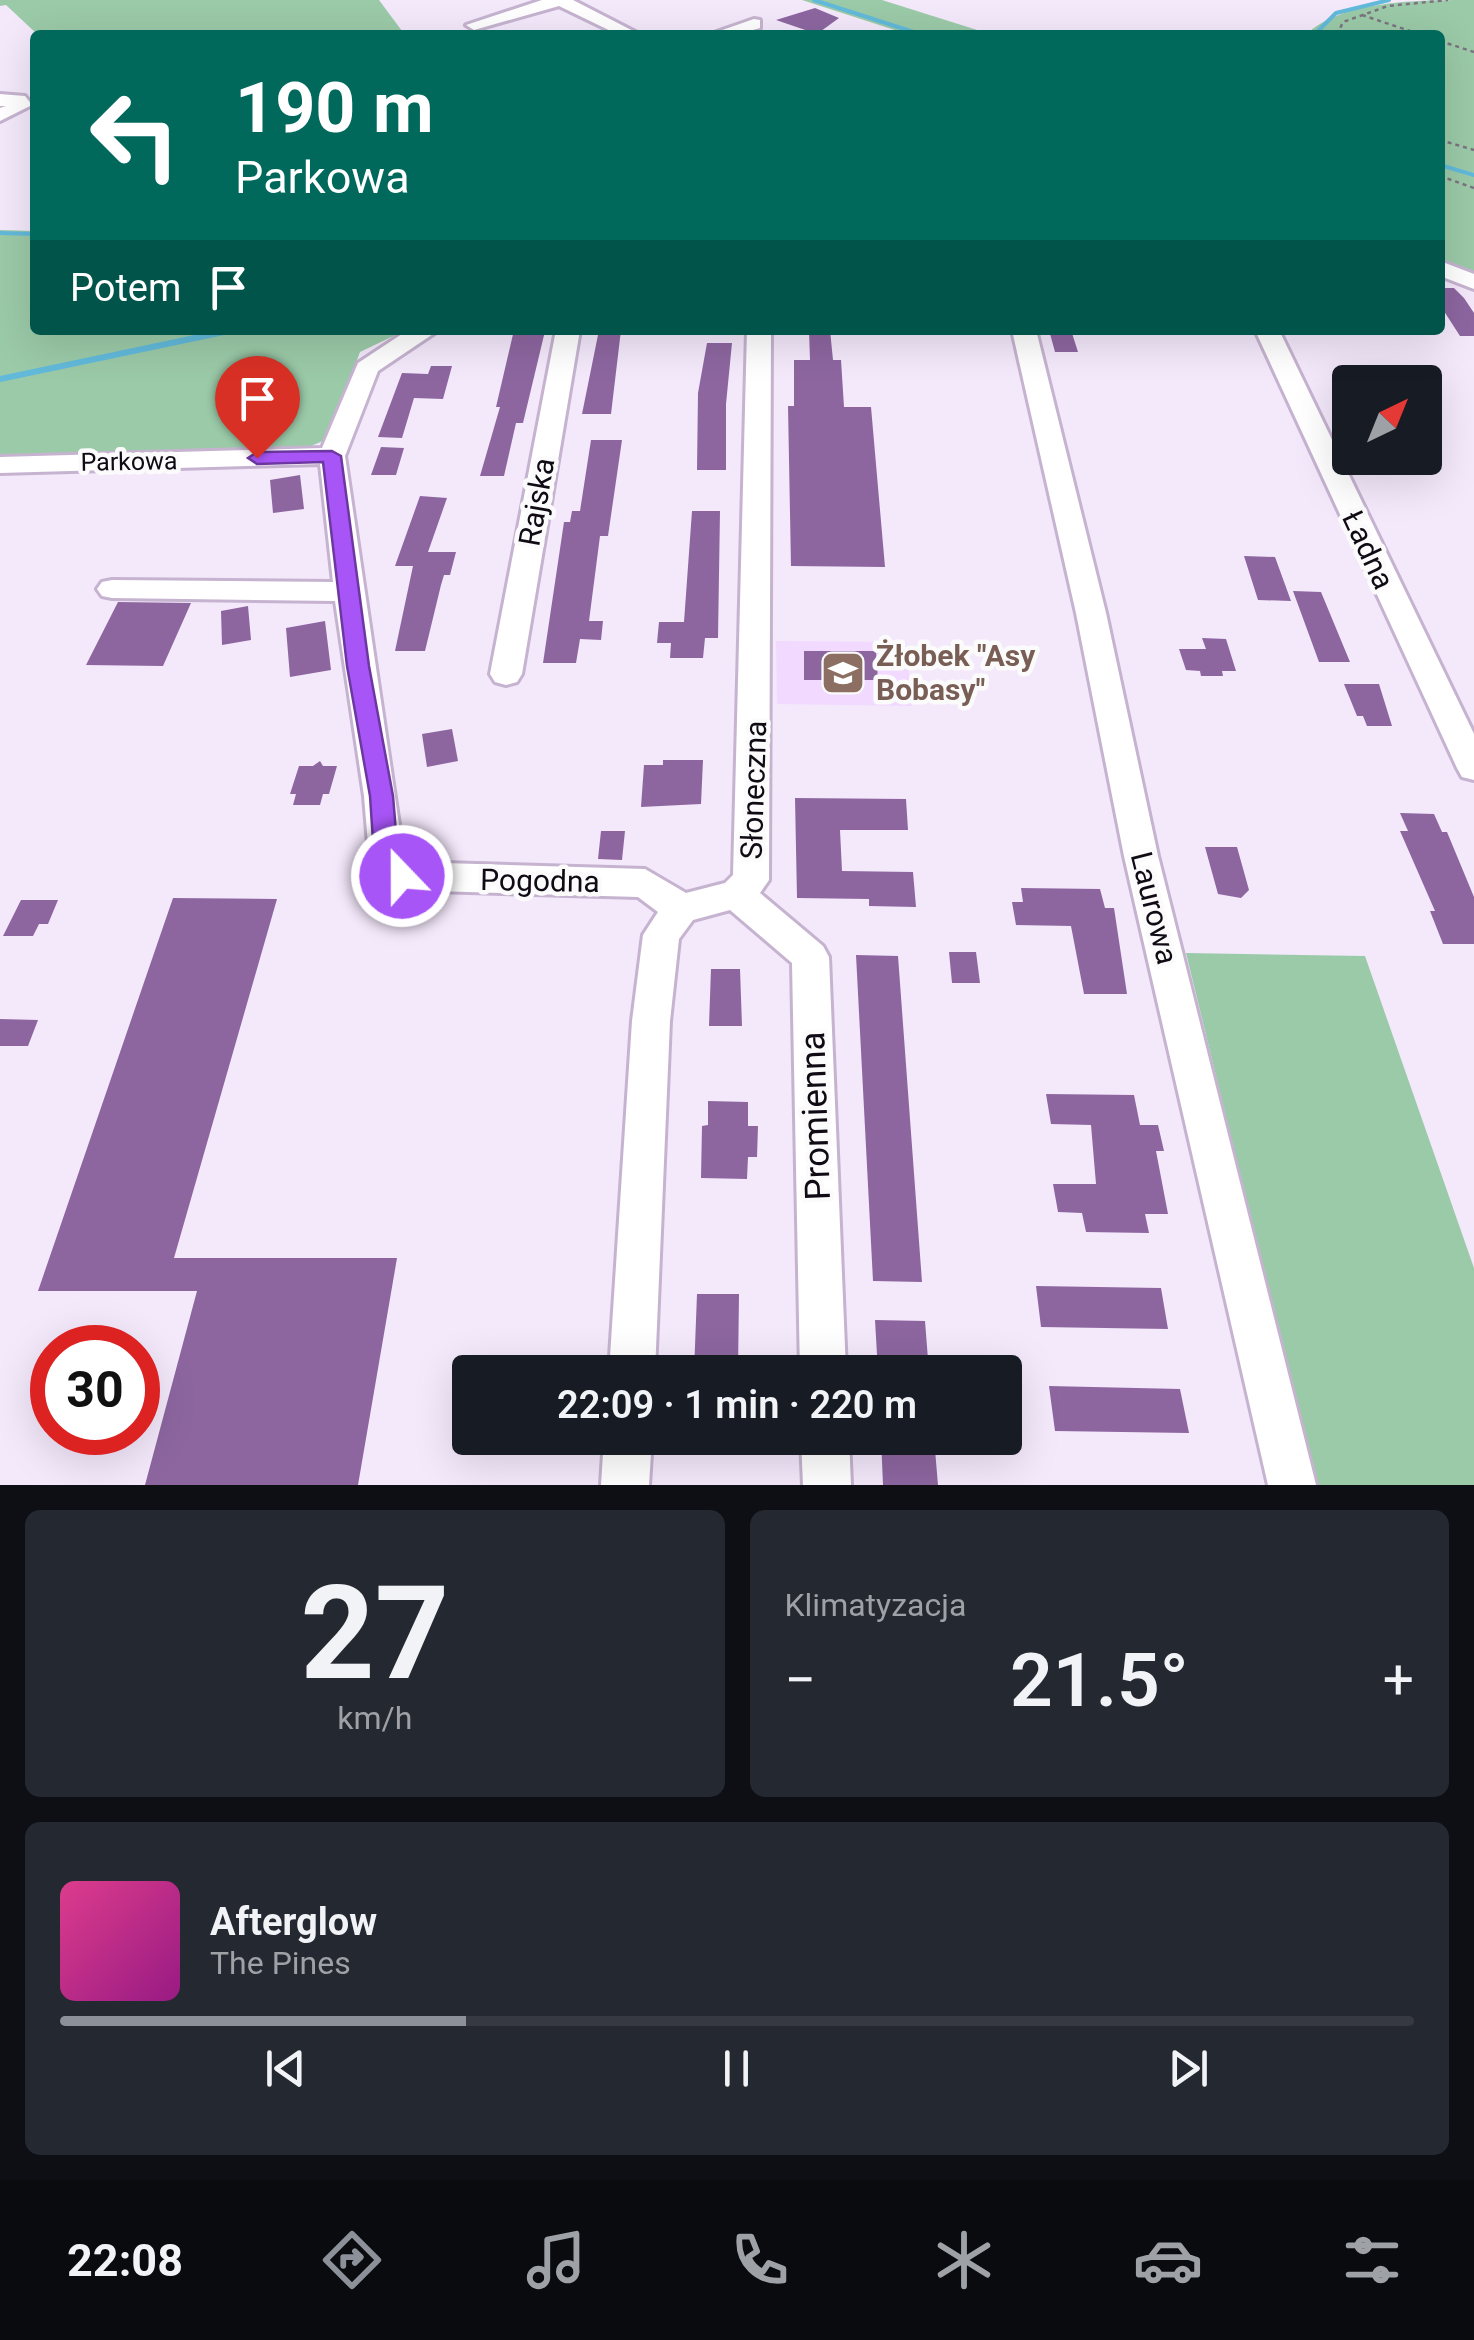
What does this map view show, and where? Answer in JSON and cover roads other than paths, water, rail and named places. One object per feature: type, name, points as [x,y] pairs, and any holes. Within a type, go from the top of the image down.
[{"type":"street","points":[[474,25],[560,0],[622,30]]},
{"type":"street","points":[[734,30],[754,24]]},
{"type":"street","points":[[0,100],[18,100],[23,105],[0,115]]},
{"type":"street","points":[[1445,270],[1474,282]]},
{"type":"street","points":[[332,456],[368,368],[398,344],[417,335]]},
{"type":"street","name":"Rajska","points":[[506,674],[567,335]]},
{"type":"street","name":"Słoneczna","points":[[681,909],[736,894],[751,880],[759,335]]},
{"type":"street","name":"Laurowa","points":[[1025,335],[1091,613],[1141,856],[1292,1485]]},
{"type":"street","name":"Ładna","points":[[1269,335],[1474,768]]},
{"type":"street","name":"Parkowa","points":[[0,464],[332,456]]},
{"type":"street","name":"Pogodna","points":[[332,456],[358,666],[382,796],[386,856],[391,867],[402,876],[645,884],[681,909]]},
{"type":"street","points":[[112,589],[351,592]]},
{"type":"street","name":"Promienna","points":[[736,894],[810,957],[823,1355]]},
{"type":"street","points":[[633,1355],[651,1022],[661,935],[681,909]]},
{"type":"street","points":[[625,1485],[627,1455]]},
{"type":"street","points":[[826,1455],[827,1485]]},
{"type":"waterway","points":[[814,0],[907,30]]},
{"type":"waterway","points":[[1319,30],[1336,13],[1389,0]]},
{"type":"waterway","points":[[1445,166],[1474,175]]},
{"type":"waterway","points":[[0,233],[30,234]]},
{"type":"waterway","points":[[0,379],[209,335]]},
{"type":"place","name":"Żłobek \"Asy Bobasy\"","points":[[843,673]]}]
